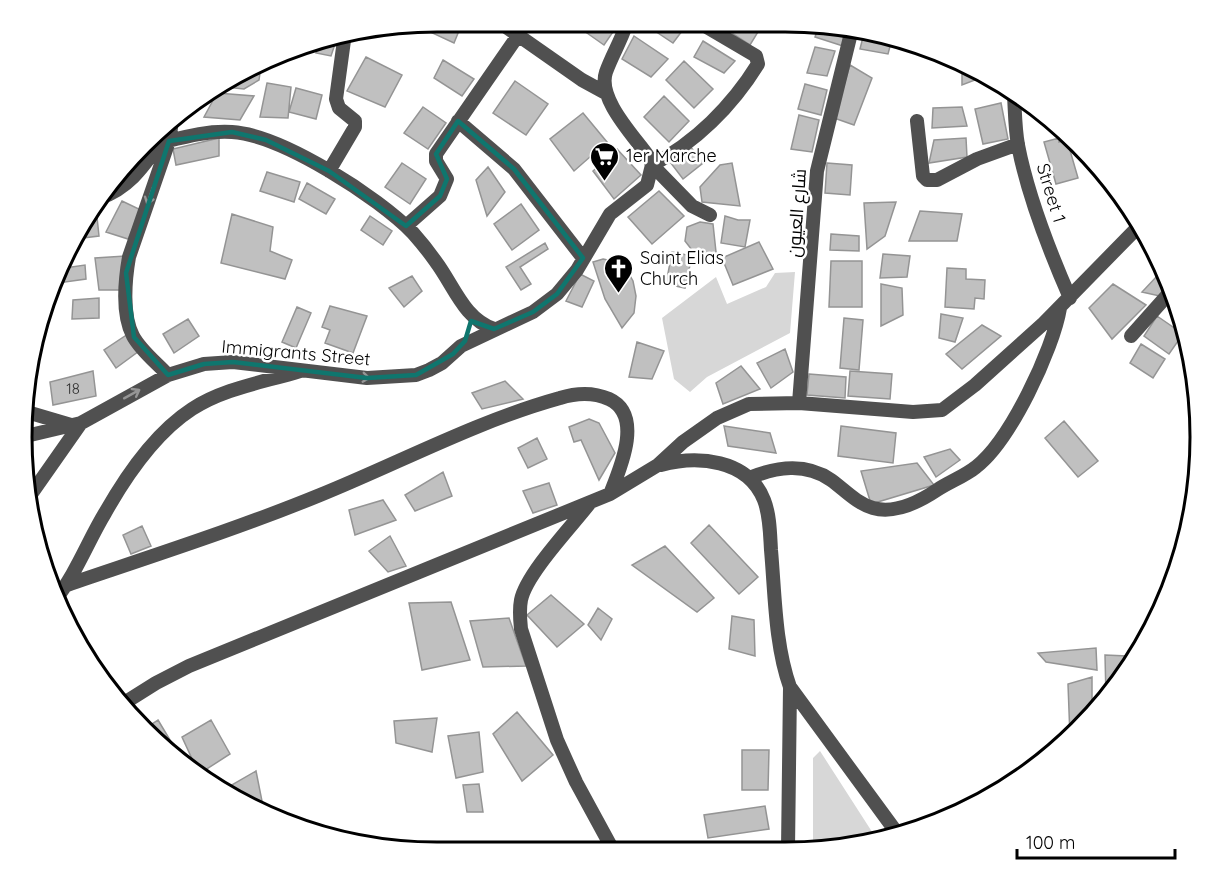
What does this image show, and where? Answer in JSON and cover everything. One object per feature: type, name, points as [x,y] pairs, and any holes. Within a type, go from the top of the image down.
[{"type":"street","points":[[516,32],[582,80],[604,92],[652,165],[692,206],[710,215]]},
{"type":"street","points":[[604,92],[606,72],[624,32]]},
{"type":"street","points":[[652,165],[695,138],[747,82],[758,64],[756,56],[715,32]]},
{"type":"street","points":[[406,226],[440,196],[447,179],[435,157],[519,34]]},
{"type":"street","name":"شارع العيون","points":[[799,403],[817,171],[824,131],[850,37]]},
{"type":"street","points":[[329,171],[355,127],[355,121],[339,108],[336,99],[344,42]]},
{"type":"street","name":"Street 1","points":[[1015,103],[1018,144],[1065,303]]},
{"type":"street","points":[[458,121],[514,169],[583,258]]},
{"type":"street","points":[[917,121],[923,176],[927,180],[937,180],[977,159],[1018,144]]},
{"type":"street","points":[[156,144],[208,132],[248,134],[288,149],[329,171],[406,226],[453,285],[476,322],[494,329]]},
{"type":"street","points":[[168,133],[126,273],[130,326],[134,337],[168,375]]},
{"type":"street","points":[[113,192],[135,177],[165,142]]},
{"type":"street","name":"Immigrants Street","points":[[32,435],[76,424],[168,375],[204,364],[233,362],[367,378],[416,375],[442,363],[461,346],[546,303],[568,281],[610,214],[647,185],[652,165]]},
{"type":"street","points":[[129,700],[189,666],[590,504],[658,465],[683,442],[732,410],[749,404],[799,403],[886,411],[942,410],[975,385],[1065,303],[1134,232]]},
{"type":"street","points":[[1131,336],[1165,298]]},
{"type":"street","points":[[749,478],[777,467],[805,469],[830,478],[854,499],[874,508],[900,508],[929,496],[976,467],[1007,432],[1048,350],[1065,303]]},
{"type":"street","points":[[461,346],[468,331],[470,314]]},
{"type":"street","points":[[62,591],[105,512],[144,454],[170,427],[193,408],[219,396],[305,369]]},
{"type":"street","points":[[67,585],[232,529],[319,496],[465,432],[578,394],[610,399],[624,414],[626,441],[610,494]]},
{"type":"street","points":[[32,413],[76,424],[35,488]]},
{"type":"street","points":[[658,465],[682,459],[704,460],[721,464],[749,478],[765,501],[784,673],[790,687],[893,827]]},
{"type":"street","points":[[590,504],[528,583],[521,598],[519,614],[530,658],[557,740],[609,842]]},
{"type":"street","points":[[788,842],[790,687]]},
{"type":"highlighted area","points":[[458,121],[514,169],[583,258],[557,294],[533,312],[494,329],[471,321],[465,341],[453,354],[416,375],[367,378],[233,362],[204,364],[168,375],[134,337],[126,273],[169,141],[232,132],[266,140],[329,171],[406,226],[440,196],[447,179],[436,154]]},
{"type":"shaded area","points":[[795,272],[790,333],[707,377],[690,392],[674,379],[662,318],[716,277],[727,304],[766,287],[775,273]]},
{"type":"shaded area","points":[[820,751],[872,832],[813,841],[813,758]]},
{"type":"building","points":[[430,32],[458,32],[454,43]]},
{"type":"building","points":[[586,32],[613,32],[604,45]]},
{"type":"building","points":[[656,32],[681,32],[673,43]]},
{"type":"building","points":[[730,32],[758,32],[750,45]]},
{"type":"building","points":[[816,33],[845,36],[843,46],[815,37]]},
{"type":"building","points":[[634,36],[668,59],[651,77],[622,59]]},
{"type":"building","points":[[863,39],[890,45],[888,54],[860,49]]},
{"type":"building","points":[[703,41],[735,61],[724,73],[694,57]]},
{"type":"building","points":[[335,44],[331,56],[316,53],[317,50]]},
{"type":"building","points":[[815,47],[835,51],[827,76],[807,73]]},
{"type":"building","points":[[366,57],[402,75],[385,107],[347,91]]},
{"type":"building","points":[[443,60],[474,79],[462,96],[434,78]]},
{"type":"building","points":[[684,61],[713,89],[694,108],[666,80]]},
{"type":"building","points":[[850,65],[872,78],[854,125],[834,118]]},
{"type":"building","points":[[260,72],[259,80],[244,89],[231,88]]},
{"type":"building","points":[[962,72],[976,80],[962,85]]},
{"type":"building","points":[[515,81],[548,104],[526,135],[493,113]]},
{"type":"building","points":[[267,83],[291,87],[288,118],[260,117]]},
{"type":"building","points":[[805,84],[827,90],[821,115],[798,109]]},
{"type":"building","points":[[296,88],[322,95],[316,119],[289,112]]},
{"type":"building","points":[[222,93],[254,96],[240,120],[204,117],[214,98]]},
{"type":"building","points":[[664,96],[689,121],[669,142],[644,117]]},
{"type":"building","points":[[1001,103],[1008,139],[983,144],[975,109]]},
{"type":"building","points":[[423,107],[446,123],[428,149],[404,133]]},
{"type":"building","points":[[962,107],[967,126],[932,128],[933,108]]},
{"type":"building","points":[[583,113],[607,142],[574,171],[550,139]]},
{"type":"building","points":[[799,115],[819,120],[812,152],[791,149]]},
{"type":"building","points":[[219,138],[219,156],[176,165],[173,149]]},
{"type":"building","points":[[966,138],[967,157],[929,163],[934,140]]},
{"type":"building","points":[[1058,138],[1059,142],[1062,141],[1069,149],[1078,178],[1056,184],[1044,142]]},
{"type":"building","points":[[690,146],[703,163],[683,179],[670,162]]},
{"type":"building","points":[[617,149],[641,175],[614,199],[593,171]]},
{"type":"building","points":[[402,163],[426,179],[410,204],[385,187]]},
{"type":"building","points":[[732,163],[740,206],[702,202],[700,187],[720,165]]},
{"type":"building","points":[[827,163],[852,165],[850,195],[825,193]]},
{"type":"building","points":[[488,167],[505,192],[487,216],[476,180]]},
{"type":"building","points":[[267,172],[300,182],[294,202],[260,191]]},
{"type":"building","points":[[307,183],[335,199],[326,214],[299,199]]},
{"type":"building","points":[[659,191],[684,216],[652,244],[628,217]]},
{"type":"building","points":[[122,201],[141,210],[128,239],[106,232]]},
{"type":"building","points":[[896,202],[885,236],[867,249],[864,203]]},
{"type":"building","points":[[521,204],[539,230],[512,250],[494,224]]},
{"type":"building","points":[[920,211],[962,214],[957,241],[909,241]]},
{"type":"building","points":[[232,214],[273,227],[270,251],[292,260],[285,279],[221,263]]},
{"type":"building","points":[[370,216],[392,231],[383,245],[361,230]]},
{"type":"building","points":[[725,216],[738,220],[750,220],[745,247],[721,243]]},
{"type":"building","points":[[96,217],[97,217],[99,236],[84,238]]},
{"type":"building","points":[[700,222],[713,224],[716,252],[704,259],[699,259],[685,241],[687,227]]},
{"type":"building","points":[[831,234],[859,236],[859,251],[830,250]]},
{"type":"building","points":[[759,242],[773,269],[733,285],[722,258]]},
{"type":"building","points":[[545,243],[548,249],[520,267],[531,284],[521,290],[506,267]]},
{"type":"building","points":[[672,252],[692,256],[685,288],[666,284]]},
{"type":"building","points":[[883,254],[910,256],[907,277],[880,278]]},
{"type":"building","points":[[125,256],[120,290],[99,290],[95,258]]},
{"type":"building","name":"Saint Elias Church","points":[[603,259],[617,262],[625,267],[633,281],[636,296],[634,313],[622,328],[605,299],[593,262]]},
{"type":"building","points":[[831,261],[862,261],[862,307],[829,307]]},
{"type":"building","points":[[85,265],[86,279],[62,282],[68,267]]},
{"type":"building","points":[[947,268],[966,269],[966,279],[985,280],[984,299],[975,298],[974,309],[945,307]]},
{"type":"building","points":[[580,274],[594,281],[582,307],[566,301]]},
{"type":"building","points":[[412,276],[422,291],[404,307],[389,288]]},
{"type":"building","points":[[1157,276],[1164,296],[1164,297],[1142,292]]},
{"type":"building","points":[[881,284],[902,288],[903,315],[881,326]]},
{"type":"building","points":[[1113,284],[1146,305],[1112,339],[1089,308]]},
{"type":"building","points":[[99,298],[99,318],[72,319],[73,300]]},
{"type":"building","points":[[330,306],[367,316],[353,353],[325,343],[330,330],[322,327]]},
{"type":"building","points":[[297,307],[311,313],[296,348],[282,342]]},
{"type":"building","points":[[941,314],[963,318],[955,342],[939,338]]},
{"type":"building","points":[[1157,316],[1175,328],[1178,341],[1169,354],[1144,336]]},
{"type":"building","points":[[844,318],[863,320],[859,370],[840,368]]},
{"type":"building","points":[[188,319],[199,336],[174,353],[163,334]]},
{"type":"building","points":[[982,325],[1001,336],[962,369],[946,354]]},
{"type":"building","points":[[128,334],[139,351],[116,368],[104,350]]},
{"type":"building","points":[[637,342],[664,351],[652,379],[629,377]]},
{"type":"building","points":[[1141,344],[1165,359],[1153,378],[1130,363]]},
{"type":"building","points":[[785,349],[793,372],[771,388],[757,363]]},
{"type":"building","points":[[741,366],[760,389],[723,404],[716,383]]},
{"type":"building","points":[[93,371],[96,396],[53,405],[50,382]]},
{"type":"building","points":[[850,371],[892,374],[890,399],[848,396]]},
{"type":"building","points":[[809,374],[846,377],[845,398],[807,395]]},
{"type":"building","points":[[505,381],[523,399],[482,409],[472,393]]},
{"type":"building","points":[[589,419],[599,423],[615,453],[599,480],[581,440],[574,442],[569,427]]},
{"type":"building","points":[[1064,421],[1098,461],[1078,477],[1045,438]]},
{"type":"building","points":[[724,426],[770,433],[776,453],[728,446]]},
{"type":"building","points":[[841,426],[896,433],[893,463],[838,456]]},
{"type":"building","points":[[537,438],[547,459],[528,468],[518,448]]},
{"type":"building","points":[[950,449],[960,460],[936,477],[924,457]]},
{"type":"building","points":[[917,463],[934,485],[871,504],[861,471]]},
{"type":"building","points":[[443,472],[452,496],[415,511],[405,495]]},
{"type":"building","points":[[549,483],[557,505],[533,513],[523,491]]},
{"type":"building","points":[[383,500],[396,520],[355,535],[349,510]]},
{"type":"building","points":[[709,525],[758,577],[739,594],[691,543]]},
{"type":"building","points":[[142,526],[151,546],[131,554],[123,535]]},
{"type":"building","points":[[390,536],[406,566],[388,572],[369,551]]},
{"type":"building","points":[[665,546],[714,598],[697,612],[632,565]]},
{"type":"building","points":[[551,595],[584,624],[557,647],[527,615]]},
{"type":"building","points":[[451,602],[470,660],[422,670],[409,603]]},
{"type":"building","points":[[598,608],[612,619],[601,640],[588,625]]},
{"type":"building","points":[[732,616],[754,620],[755,656],[729,649]]},
{"type":"building","points":[[509,618],[526,666],[483,667],[470,621]]},
{"type":"building","points":[[1096,648],[1097,670],[1046,662],[1038,653]]},
{"type":"building","points":[[1105,655],[1125,656],[1121,662],[1106,683]]},
{"type":"building","points":[[1092,677],[1092,700],[1070,724],[1068,684]]},
{"type":"building","points":[[517,712],[553,755],[522,781],[493,734]]},
{"type":"building","points":[[437,718],[432,752],[396,743],[394,721]]},
{"type":"building","points":[[158,720],[172,744],[169,741],[151,724]]},
{"type":"building","points":[[211,720],[230,754],[206,769],[192,760],[182,737]]},
{"type":"building","points":[[479,732],[483,772],[456,778],[448,736]]},
{"type":"building","points":[[742,750],[769,750],[768,790],[742,790]]},
{"type":"building","points":[[256,771],[262,802],[257,800],[231,785]]},
{"type":"building","points":[[479,784],[483,812],[467,812],[463,785]]},
{"type":"building","points":[[765,806],[769,829],[708,838],[704,815]]},
{"type":"place","name":"1er Marche","points":[[605,182]]},
{"type":"place","name":"Saint Elias Church","points":[[619,294]]}]
